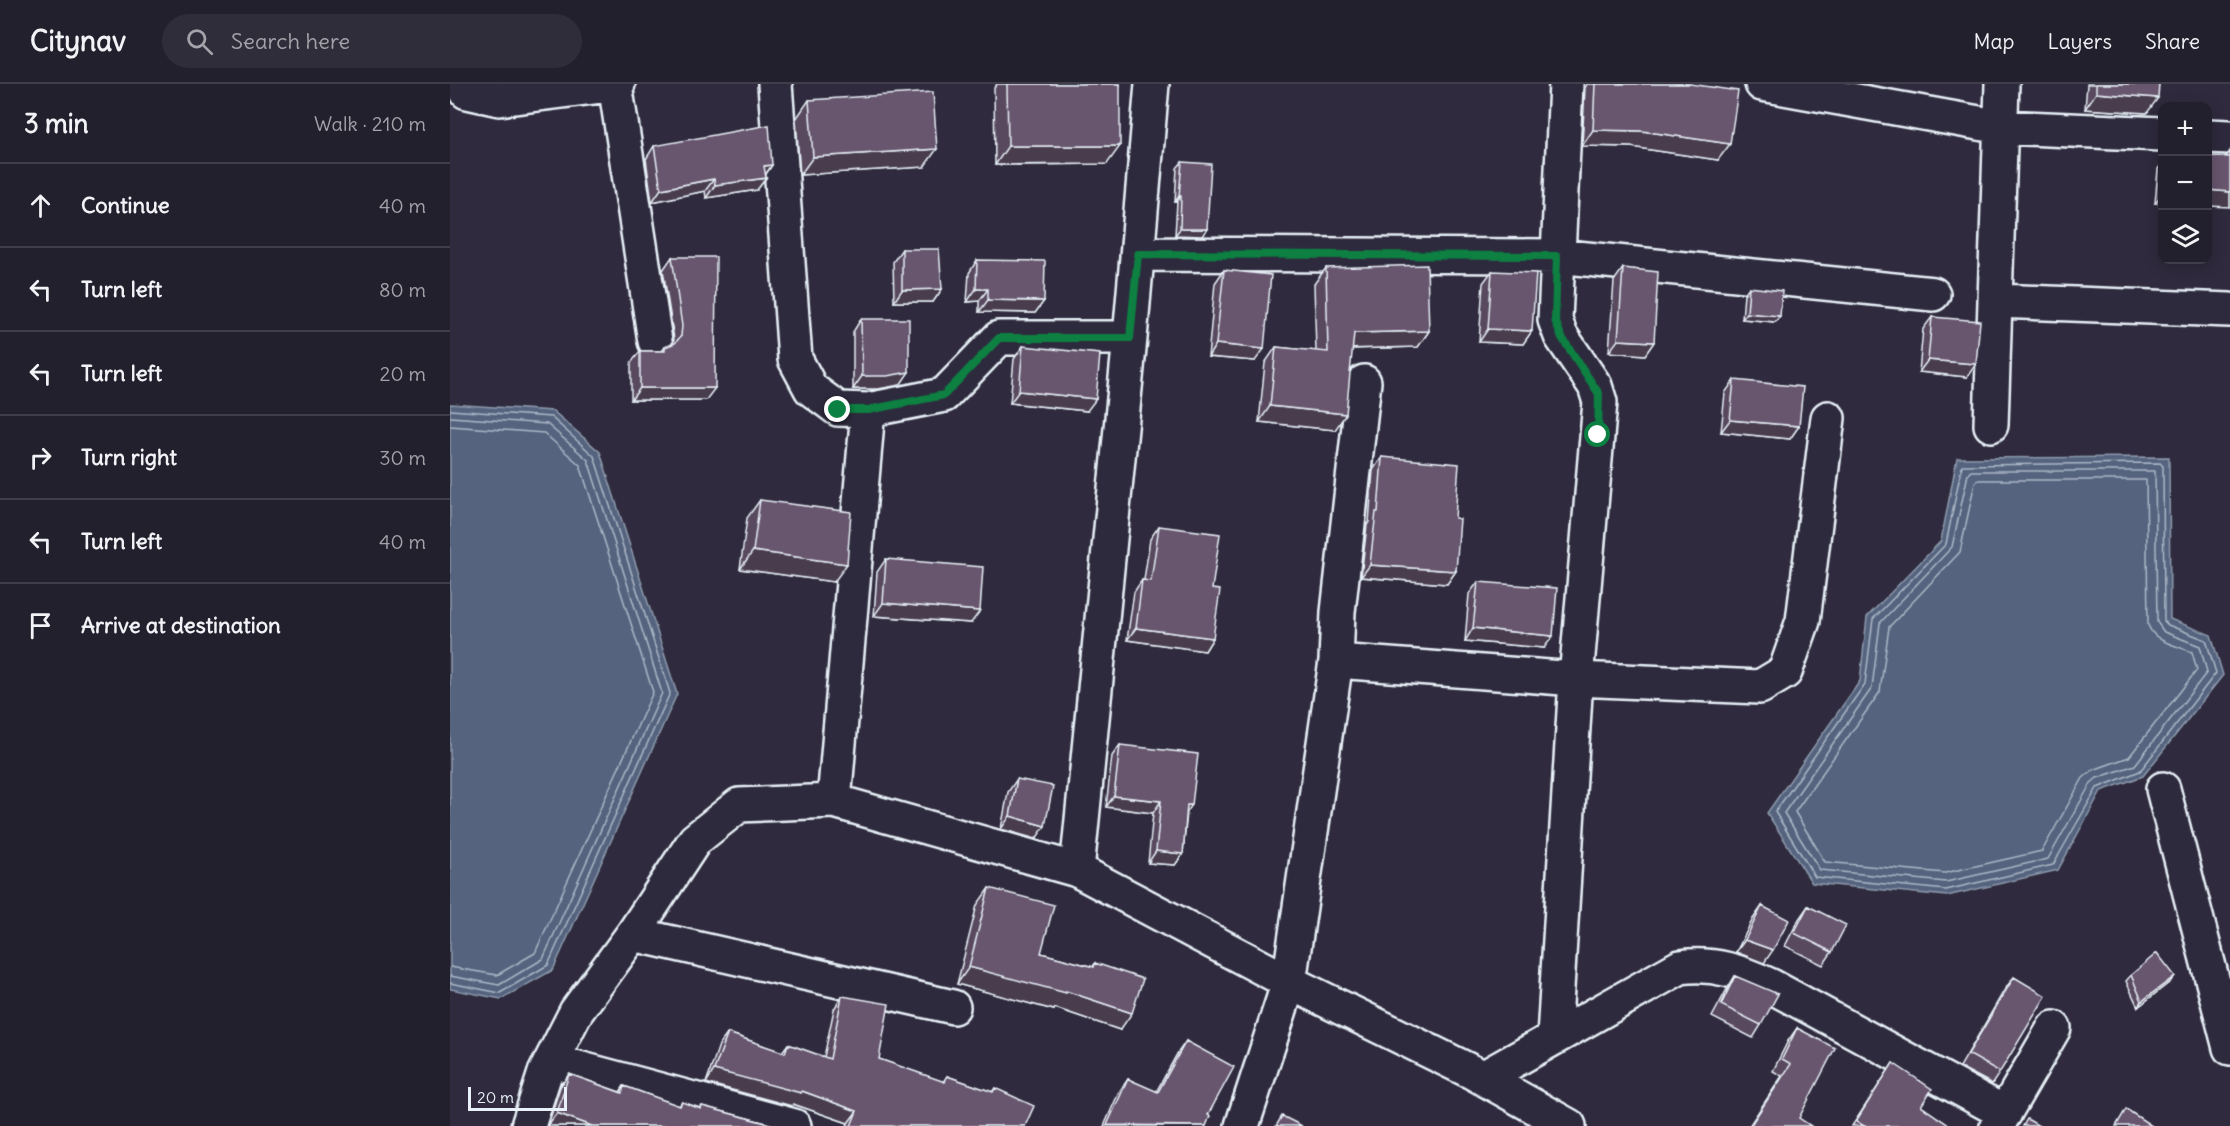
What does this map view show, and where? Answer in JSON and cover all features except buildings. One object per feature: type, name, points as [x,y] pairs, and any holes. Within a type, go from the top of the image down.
[{"type":"street","points":[[463,84],[467,92],[499,99],[616,84],[655,341]]},
{"type":"street","points":[[775,84],[795,359],[811,389],[838,410],[868,410],[944,395],[999,338],[1130,338]]},
{"type":"street","points":[[1077,870],[1130,338],[1152,84]]},
{"type":"street","points":[[1554,1037],[1576,679],[1600,402],[1595,386],[1561,336],[1555,320],[1566,84]]},
{"type":"street","points":[[1762,84],[2001,127],[2158,134]]},
{"type":"street","points":[[1991,425],[2002,84]]},
{"type":"street","points":[[2212,136],[2230,137]]},
{"type":"street","points":[[1138,254],[1557,256],[1934,294]]},
{"type":"street","points":[[1996,301],[2230,310]]},
{"type":"street","points":[[1242,1126],[1289,982],[1336,661],[1338,612],[1364,382]]},
{"type":"street","points":[[834,801],[868,410]]},
{"type":"street","points":[[1336,661],[1576,679],[1760,687],[1785,672],[1803,621],[1828,418]]},
{"type":"street","points":[[2163,789],[2230,1048]]},
{"type":"street","points":[[528,1126],[545,1073],[576,1012],[633,934],[695,840],[739,805],[834,801],[1077,870],[1289,982],[1483,1078],[1569,1126]]},
{"type":"street","points":[[633,934],[953,1007]]},
{"type":"street","points":[[1483,1078],[1680,967],[1713,966],[1747,975],[1771,986],[2001,1119],[2054,1028]]},
{"type":"street","points":[[552,1061],[794,1126]]},
{"type":"water","points":[[450,404],[553,411],[600,452],[677,694],[553,970],[501,999],[450,989]]},
{"type":"water","points":[[2169,457],[2170,619],[2211,635],[2223,675],[2143,776],[2101,791],[2058,870],[1947,896],[1812,883],[1767,813],[1860,681],[1867,617],[1941,541],[1957,458]]},
{"type":"route","points":[[838,410],[868,410],[944,395],[999,338],[1130,338],[1138,254],[1557,256],[1555,320],[1561,336],[1599,394],[1598,435]]}]
